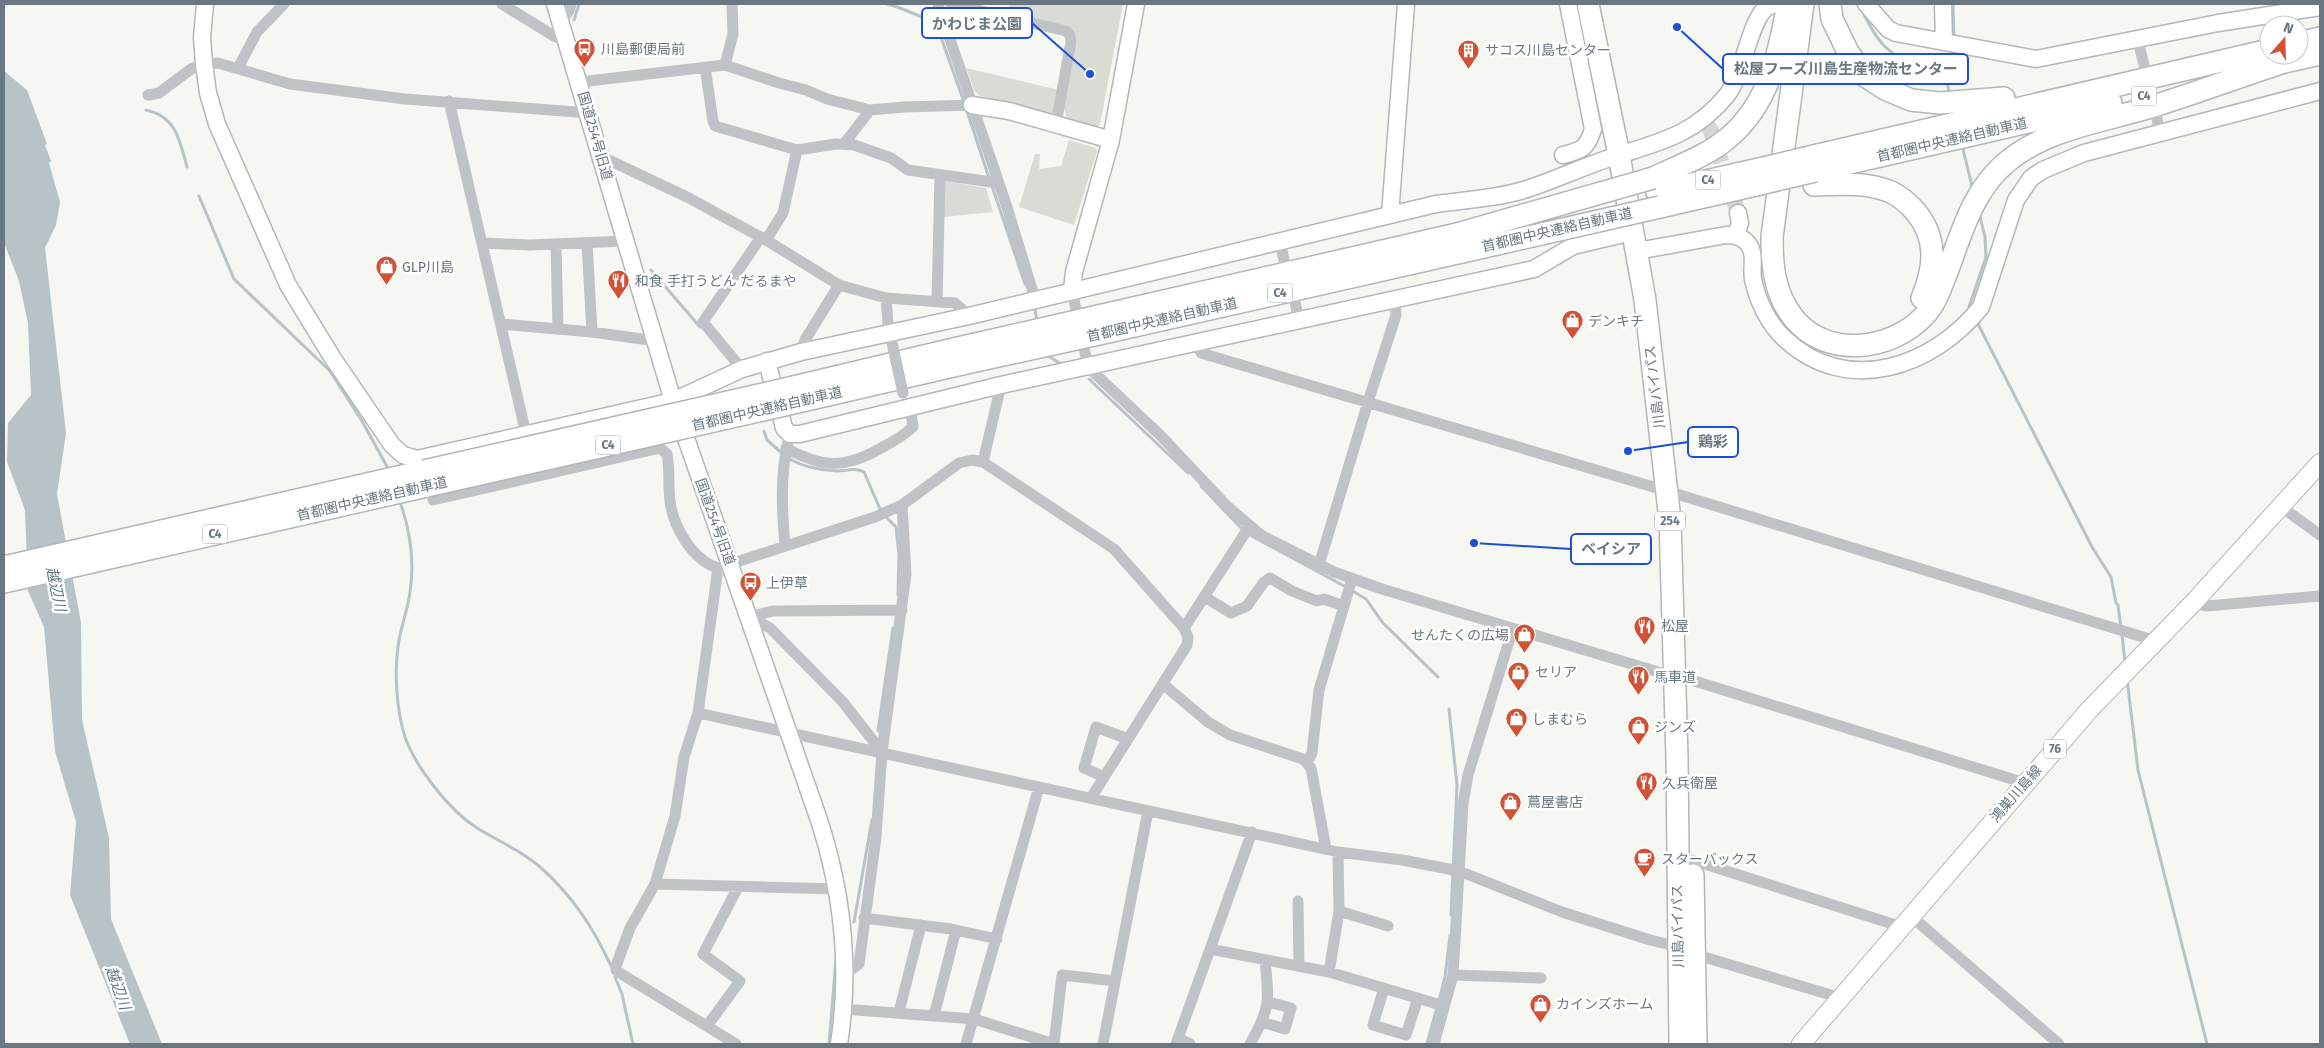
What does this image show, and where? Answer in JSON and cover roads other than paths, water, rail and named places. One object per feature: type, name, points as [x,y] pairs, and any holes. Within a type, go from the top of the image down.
[{"type":"highway","name":"川島バイパス","points":[[1588,4],[1648,249],[1658,302],[1674,493]]},
{"type":"highway","name":"川島バイパス","points":[[1603,4],[1625,153],[1632,232],[1645,300],[1674,493],[1683,522],[1681,678],[1686,950],[1696,1044]]},
{"type":"highway","points":[[1460,243],[1658,198],[1745,121],[1771,77],[1779,53],[1788,4]]},
{"type":"highway","points":[[1802,4],[1772,237],[1772,267],[1778,288],[1792,316],[1802,327],[1818,337],[1849,346],[1879,343],[1917,324],[1936,299],[1977,197],[2008,161],[2043,140],[2088,124],[2151,92],[2259,61]]},
{"type":"highway","points":[[1757,183],[1816,170],[1852,184],[1890,192],[1906,201],[1923,221],[1932,242],[1933,259],[1929,281],[1922,298],[1913,310],[1897,324],[1869,333],[1849,333],[1816,321],[1803,308],[1791,291],[1785,273],[1783,240],[1813,4]]},
{"type":"highway","points":[[1830,4],[1836,27],[1848,52],[1865,76],[1885,89],[1911,100],[1940,103],[1979,102],[2042,93],[2060,97]]},
{"type":"highway","name":"首都圏中央連絡自動車道","points":[[1958,130],[2151,92],[2259,61]]},
{"type":"highway","name":"首都圏中央連絡自動車道","points":[[4,582],[787,396],[1096,325],[1460,243],[1519,239],[1658,198],[1757,183],[1816,170],[1958,130],[2060,97],[2151,92]]},
{"type":"highway","name":"首都圏中央連絡自動車道","points":[[4,567],[787,396]]},
{"type":"highway","name":"川島バイパス","points":[[1680,1044],[1692,860],[1681,678]]},
{"type":"main road","name":"鴻巣川島線","points":[[1801,1044],[2090,708],[2193,603],[2320,463]]},
{"type":"street","points":[[205,4],[202,37],[208,93],[218,124],[288,285],[332,357],[392,444],[408,458],[426,457],[673,401],[742,369],[801,352],[969,316],[1436,204],[1502,195],[1529,189],[1687,131],[1704,122],[1729,92],[1740,71],[1757,24],[1769,5]]},
{"type":"street","points":[[238,68],[257,32],[284,4]]},
{"type":"street","points":[[502,4],[554,36],[567,41]]},
{"type":"street","name":"国道254号旧道","points":[[555,4],[724,566],[749,617],[824,835],[838,889],[844,933],[845,974],[839,1044]]},
{"type":"street","points":[[561,21],[572,4]]},
{"type":"street","points":[[725,65],[733,34],[732,4]]},
{"type":"street","points":[[938,4],[972,105],[993,182],[1035,299]]},
{"type":"street","points":[[950,4],[1066,31],[1070,35],[1071,42],[1056,124]]},
{"type":"street","points":[[1136,4],[1111,140],[1074,272],[1072,290],[1088,367],[1161,436],[1249,527],[1289,551],[1352,579],[2025,783]]},
{"type":"street","points":[[1390,215],[1406,4]]},
{"type":"street","points":[[1563,156],[1583,149],[1589,143],[1593,130],[1568,4]]},
{"type":"street","points":[[1866,4],[1888,29],[1896,33],[2036,59],[2218,23],[2320,7]]},
{"type":"street","points":[[1943,4],[1951,43]]},
{"type":"street","points":[[2138,40],[2160,132]]},
{"type":"street","points":[[148,95],[159,93],[191,69],[204,64],[218,63],[290,84],[405,99],[589,113]]},
{"type":"street","points":[[580,82],[725,65],[779,84],[806,90],[870,110],[904,106],[972,105],[1002,110],[1111,140]]},
{"type":"street","points":[[705,67],[715,126],[798,150],[844,144],[891,158],[908,170],[993,182]]},
{"type":"street","points":[[1648,249],[1726,235],[1736,235],[1745,240],[1751,248],[1753,280],[1760,302],[1770,321],[1783,338],[1804,355],[1826,366],[1856,372],[1890,368],[1914,359],[1942,342],[1970,321],[1981,307],[2016,200],[2031,178],[2063,161],[2160,132],[2320,91]]},
{"type":"street","points":[[450,102],[526,434]]},
{"type":"street","points":[[844,144],[870,110]]},
{"type":"street","points":[[742,369],[703,322],[783,213],[798,150]]},
{"type":"street","points":[[602,158],[689,198],[764,238],[839,285],[886,298],[955,303],[969,316]]},
{"type":"street","points":[[937,302],[940,176]]},
{"type":"street","points":[[1736,235],[1740,224],[1738,213]]},
{"type":"street","points":[[787,448],[800,434],[907,403],[1001,386],[1534,269],[1573,246],[1632,232]]},
{"type":"street","points":[[482,242],[556,244],[626,241]]},
{"type":"street","points":[[1280,241],[1284,260]]},
{"type":"street","points":[[587,243],[592,332]]},
{"type":"street","points":[[556,244],[558,329]]},
{"type":"street","points":[[801,352],[805,340],[839,285]]},
{"type":"street","points":[[787,448],[804,458],[829,464],[847,464],[872,454],[903,436],[913,427],[890,333],[886,298]]},
{"type":"street","points":[[1319,565],[1396,315],[1395,299]]},
{"type":"street","points":[[1295,302],[1299,320]]},
{"type":"street","points":[[501,324],[592,332],[656,341]]},
{"type":"street","points":[[1197,344],[1200,353],[1674,493],[2156,641]]},
{"type":"street","points":[[767,361],[779,415],[784,428],[787,448],[782,513],[785,546]]},
{"type":"street","points":[[983,462],[1001,386]]},
{"type":"street","points":[[433,500],[660,448],[667,454],[670,503],[682,533],[697,554],[708,564],[724,566],[856,524],[902,505],[958,463],[972,460],[983,462],[1114,549],[1184,628],[1188,637],[1187,645],[1091,798]]},
{"type":"street","points":[[426,457],[447,496]]},
{"type":"street","points":[[845,974],[859,964],[876,837],[882,752],[898,610],[906,574],[902,505]]},
{"type":"street","points":[[2280,506],[2320,535]]},
{"type":"street","points":[[1184,628],[1249,527]]},
{"type":"street","points":[[724,566],[698,713],[684,757],[675,816],[654,884],[630,928],[616,970],[736,1044]]},
{"type":"street","points":[[1204,598],[1231,613],[1247,606],[1264,582],[1270,578],[1317,601],[1324,599],[1344,606]]},
{"type":"street","points":[[1307,763],[1312,753],[1319,690],[1352,579]]},
{"type":"street","points":[[2193,603],[2207,606],[2320,596]]},
{"type":"street","points":[[749,617],[773,611],[898,610]]},
{"type":"street","points":[[749,617],[770,628],[842,701],[882,752]]},
{"type":"street","points":[[1434,1044],[1453,975],[1463,804],[1468,775],[1513,628]]},
{"type":"street","points":[[1163,684],[1208,722],[1230,735],[1303,759],[1307,763],[1311,768],[1326,849]]},
{"type":"street","points":[[698,713],[1338,852],[1402,860],[1459,871],[1562,912],[1841,998]]},
{"type":"street","points":[[1104,777],[1084,768],[1096,727],[1128,739]]},
{"type":"street","points":[[966,1044],[1039,787]]},
{"type":"street","points":[[1103,1044],[1148,810]]},
{"type":"street","points":[[1190,1044],[1177,1041],[1252,832]]},
{"type":"street","points":[[1329,972],[1339,911],[1338,852]]},
{"type":"street","points":[[1692,860],[1907,922],[2058,1044]]},
{"type":"street","points":[[654,884],[838,889]]},
{"type":"street","points":[[706,1026],[740,981],[703,954],[738,887]]},
{"type":"street","points":[[1298,901],[1299,966]]},
{"type":"street","points":[[1339,911],[1388,926]]},
{"type":"street","points":[[864,918],[956,930],[997,939]]},
{"type":"street","points":[[899,1012],[921,925]]},
{"type":"street","points":[[934,1016],[956,930]]},
{"type":"street","points":[[1210,949],[1329,972],[1444,1006]]},
{"type":"street","points":[[1250,1044],[1262,1022],[1269,1002],[1265,960]]},
{"type":"street","points":[[843,1009],[974,1019],[1054,1044],[1062,975],[1115,981]]},
{"type":"street","points":[[1453,975],[1542,978]]},
{"type":"street","points":[[1384,988],[1373,1025],[1406,1035],[1418,998]]},
{"type":"street","points":[[1262,1022],[1285,1030],[1291,1008],[1269,1002]]},
{"type":"water","name":"越辺川","points":[[4,71],[27,90],[47,144],[45,145],[51,161],[49,163],[60,202],[56,225],[45,248],[66,433],[57,494],[81,623],[82,720],[109,838],[111,919],[162,1044],[130,1044],[70,895],[76,822],[55,751],[44,627],[28,591],[25,510],[7,462],[8,423],[31,395],[28,323],[19,281],[4,243]]},
{"type":"waterway","points":[[574,20],[579,4]]},
{"type":"waterway","points":[[887,4],[921,17],[937,26],[964,102]]},
{"type":"waterway","points":[[1953,4],[1954,38]]},
{"type":"waterway","points":[[1862,10],[1877,38],[1898,57],[1923,66],[1933,65],[1944,71]]},
{"type":"waterway","points":[[1950,95],[1944,71],[1954,49]]},
{"type":"waterway","points":[[966,108],[989,178]]},
{"type":"waterway","points":[[146,110],[156,113],[170,124],[179,139],[187,167]]},
{"type":"waterway","points":[[1962,145],[1973,190]]},
{"type":"waterway","points":[[992,186],[1025,284]]},
{"type":"waterway","points":[[199,196],[234,279],[330,371],[362,421],[390,472]]},
{"type":"waterway","points":[[1971,310],[1969,307],[1986,257],[1985,237],[1979,213]]},
{"type":"waterway","points":[[651,270],[700,327]]},
{"type":"waterway","points":[[1035,310],[1037,321]]},
{"type":"waterway","points":[[1976,320],[2092,547],[2111,577],[2121,628]]},
{"type":"waterway","points":[[1045,354],[1061,364]]},
{"type":"waterway","points":[[1089,379],[1188,473]]},
{"type":"waterway","points":[[764,431],[767,440],[783,454]]},
{"type":"waterway","points":[[788,458],[818,469],[837,471],[857,470],[864,472],[880,509]]},
{"type":"waterway","points":[[1201,486],[1243,530]]},
{"type":"waterway","points":[[399,499],[409,533],[412,556],[409,598],[397,651],[397,689],[400,714],[405,737],[410,749],[425,775],[456,811],[477,828],[532,860],[562,888],[581,912],[611,966]]},
{"type":"waterway","points":[[887,518],[896,527],[899,555],[898,595]]},
{"type":"waterway","points":[[1248,534],[1346,587]]},
{"type":"waterway","points":[[1351,590],[1366,599],[1383,623],[1438,677]]},
{"type":"waterway","points":[[878,731],[893,628]]},
{"type":"waterway","points":[[2122,634],[2125,663]]},
{"type":"waterway","points":[[2127,679],[2138,770],[2207,1044]]},
{"type":"waterway","points":[[1449,709],[1457,785],[1451,915]]},
{"type":"waterway","points":[[854,922],[872,820]]},
{"type":"waterway","points":[[1439,1001],[1445,977],[1450,936]]},
{"type":"waterway","points":[[829,1044],[836,959]]},
{"type":"waterway","points":[[615,977],[622,994],[633,1044]]},
{"type":"waterway","points":[[1427,1044],[1437,1007]]},
{"type":"tunnel","points":[[1707,125],[1711,131],[1738,213]]},
{"type":"place","name":"松屋フーズ川島生産物流センター","points":[[1677,27]]},
{"type":"place","name":"川島郵便局前","points":[[585,68]]},
{"type":"place","name":"サコス川島センター","points":[[1469,69]]},
{"type":"place","name":"かわじま公園","points":[[1090,74]]},
{"type":"place","name":"GLP川島","points":[[386,286]]},
{"type":"place","name":"和食 手打うどん だるまや","points":[[619,300]]},
{"type":"place","name":"デンキチ","points":[[1572,340]]},
{"type":"place","name":"鶏彩","points":[[1628,451]]},
{"type":"place","name":"ベイシア","points":[[1474,543]]},
{"type":"place","name":"上伊草","points":[[750,602]]},
{"type":"place","name":"松屋","points":[[1645,645]]},
{"type":"place","name":"せんたくの広場","points":[[1525,654]]},
{"type":"place","name":"セリア","points":[[1519,691]]},
{"type":"place","name":"馬車道","points":[[1638,696]]},
{"type":"place","name":"しまむら","points":[[1516,738]]},
{"type":"place","name":"ジンズ","points":[[1638,746]]},
{"type":"place","name":"久兵衛屋","points":[[1646,802]]},
{"type":"place","name":"蔦屋書店","points":[[1511,821]]},
{"type":"place","name":"スターバックス","points":[[1645,878]]},
{"type":"place","name":"カインズホーム","points":[[1540,1023]]}]
